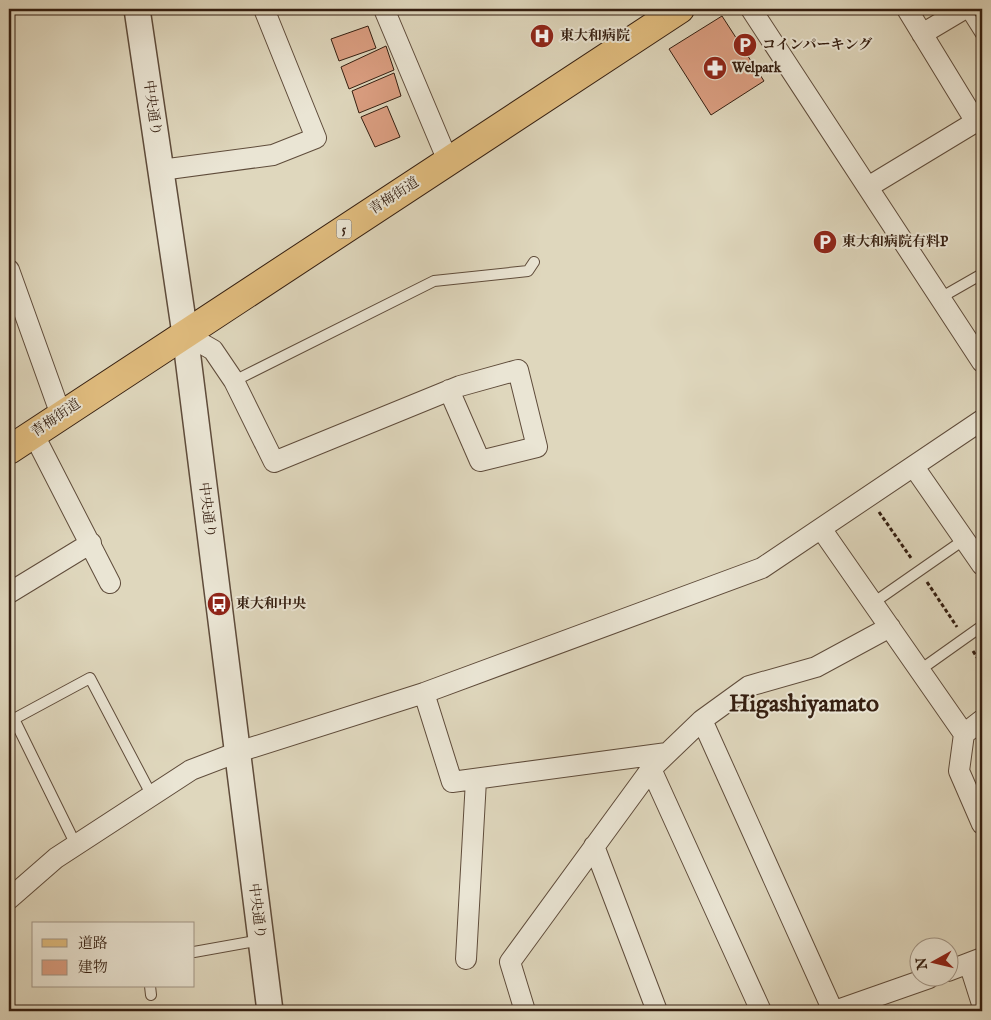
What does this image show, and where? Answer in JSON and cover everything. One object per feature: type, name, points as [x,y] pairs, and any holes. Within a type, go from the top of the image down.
[{"type":"main road","name":"青梅街道","points":[[9,450],[680,9]]},
{"type":"street","name":"中央通り","points":[[137,9],[185,334],[270,1011]]},
{"type":"street","points":[[161,170],[272,155],[316,138],[264,9]]},
{"type":"street","points":[[384,9],[448,161]]},
{"type":"street","points":[[751,9],[982,362]]},
{"type":"street","points":[[868,187],[979,120],[907,9]]},
{"type":"street","points":[[922,34],[964,9]]},
{"type":"street","points":[[9,270],[61,415]]},
{"type":"street","points":[[185,334],[213,350],[234,381],[274,462],[449,390],[518,370],[536,447],[480,461],[449,390]]},
{"type":"street","points":[[9,900],[56,858],[191,770],[238,752],[424,693],[762,568],[822,530],[982,420]]},
{"type":"street","points":[[33,434],[110,583]]},
{"type":"street","points":[[914,467],[982,565]]},
{"type":"street","points":[[822,530],[964,734],[959,771],[982,824]]},
{"type":"street","points":[[9,593],[91,543]]},
{"type":"street","points":[[524,1011],[510,962],[651,768],[702,720],[749,686],[816,667],[890,627]]},
{"type":"street","points":[[424,693],[452,782],[667,753]]},
{"type":"street","points":[[702,720],[834,1011],[875,1004],[908,988]]},
{"type":"street","points":[[964,734],[982,720]]},
{"type":"street","points":[[651,768],[761,1011]]},
{"type":"street","points":[[466,959],[476,780]]},
{"type":"street","points":[[594,846],[657,1011]]},
{"type":"street","points":[[958,967],[975,961],[982,1004]]},
{"type":"lane","points":[[964,9],[982,36]]},
{"type":"lane","points":[[234,381],[434,281],[528,270],[534,262]]},
{"type":"lane","points":[[940,298],[982,274]]},
{"type":"lane","points":[[873,603],[965,539]]},
{"type":"lane","points":[[920,670],[982,626]]},
{"type":"lane","points":[[76,845],[14,719],[90,678],[152,796]]},
{"type":"lane","points":[[195,952],[261,940]]},
{"type":"building","points":[[722,16],[764,81],[711,115],[669,49]]},
{"type":"building","points":[[368,26],[376,48],[339,61],[331,39]]},
{"type":"building","points":[[386,46],[394,70],[349,89],[341,67]]},
{"type":"building","points":[[394,73],[401,96],[359,113],[352,91]]},
{"type":"building","points":[[387,106],[400,137],[375,147],[361,117]]},
{"type":"place","name":"東大和病院","points":[[542,36]]},
{"type":"place","name":"コインパーキング","points":[[745,45]]},
{"type":"place","name":"Welpark","points":[[715,68]]},
{"type":"place","name":"東大和病院有料P","points":[[825,242]]},
{"type":"place","name":"東大和中央","points":[[219,604]]},
{"type":"district","name":"Higashiyamato","points":[[804,704]]}]
